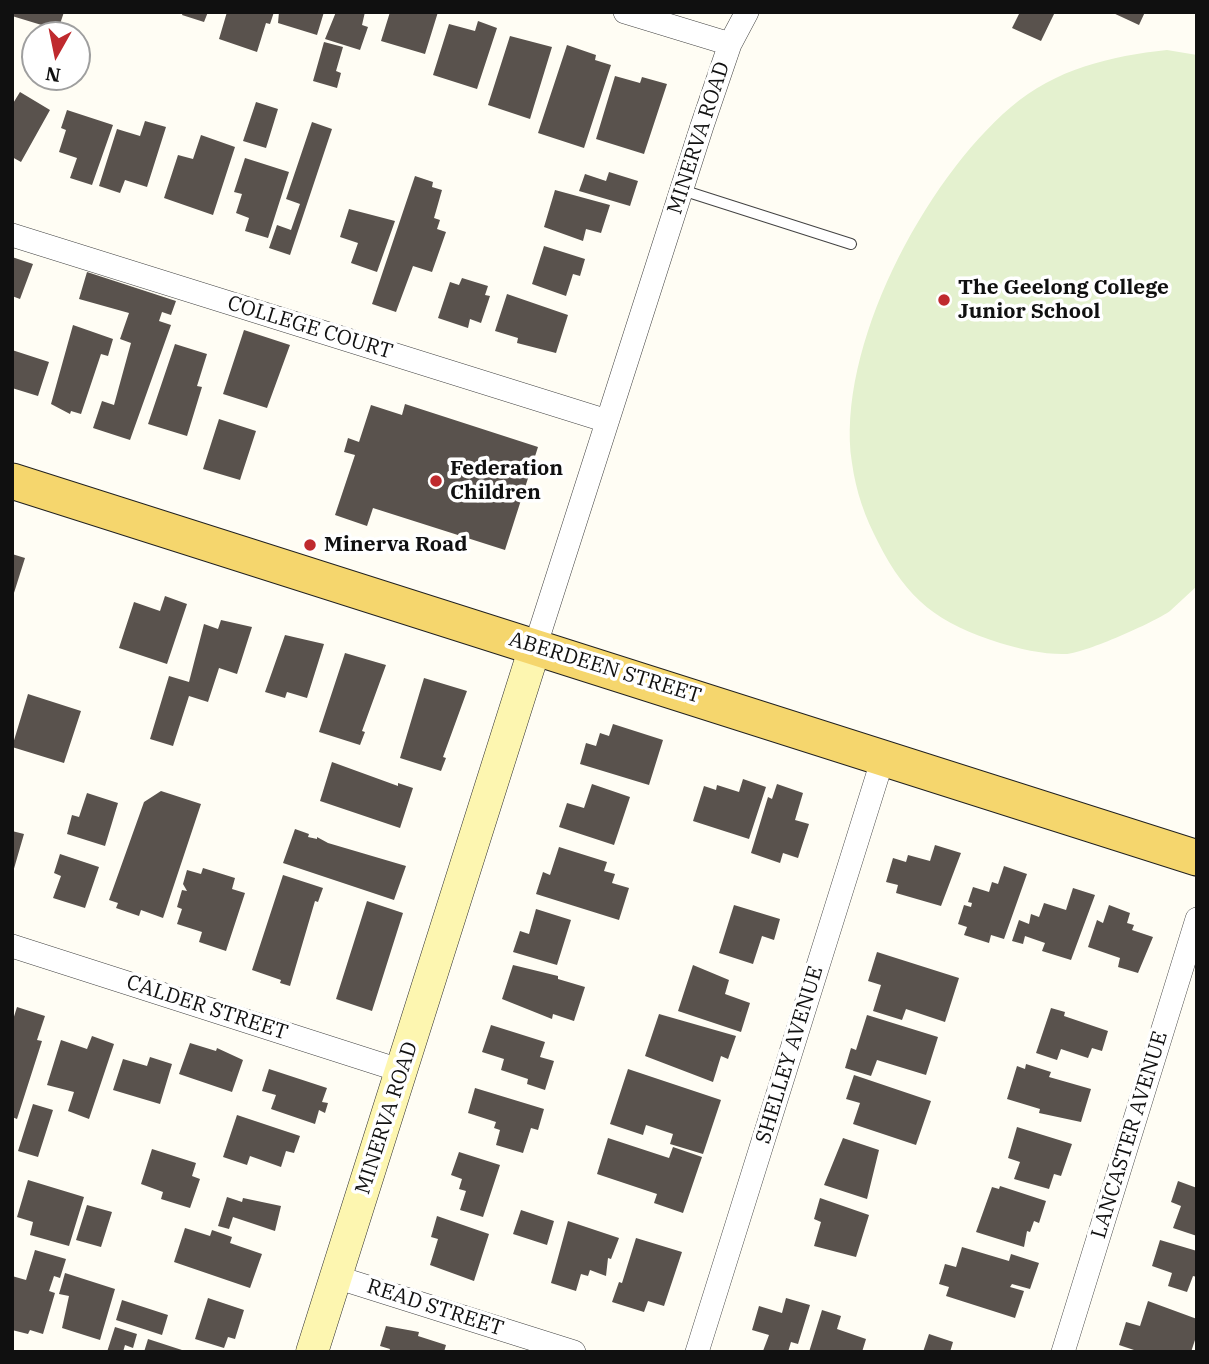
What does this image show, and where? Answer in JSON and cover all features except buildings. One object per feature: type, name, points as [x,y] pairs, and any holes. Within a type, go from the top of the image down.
[{"type":"main road","name":"ABERDEEN STREET","points":[[12,481],[1197,858]]},
{"type":"street","points":[[625,12],[730,44]]},
{"type":"street","name":"MINERVA ROAD","points":[[312,1352],[607,421],[730,44],[735,12]]},
{"type":"street","name":"MINERVA ROAD","points":[[730,44],[747,12]]},
{"type":"street","name":"COLLEGE COURT","points":[[12,235],[607,421]]},
{"type":"street","name":"SHELLEY AVENUE","points":[[696,1352],[883,758]]},
{"type":"street","name":"LANCASTER AVENUE","points":[[1063,1352],[1197,919]]},
{"type":"street","name":"CALDER STREET","points":[[12,946],[402,1071]]},
{"type":"street","name":"READ STREET","points":[[336,1277],[574,1352]]},
{"type":"lane","points":[[682,190],[851,244]]},
{"type":"green space","points":[[1167,50],[1197,55],[1197,586],[1162,616],[1120,636],[1076,652],[1042,653],[1000,643],[978,636],[942,618],[913,594],[889,562],[865,514],[852,463],[850,418],[858,369],[872,319],[893,269],[918,221],[947,177],[1011,107],[1046,83],[1084,66]]},
{"type":"place","name":"The Geelong College Junior School","points":[[944,300]]},
{"type":"place","name":"Federation Children","points":[[436,481]]},
{"type":"place","name":"Minerva Road","points":[[310,545]]}]
